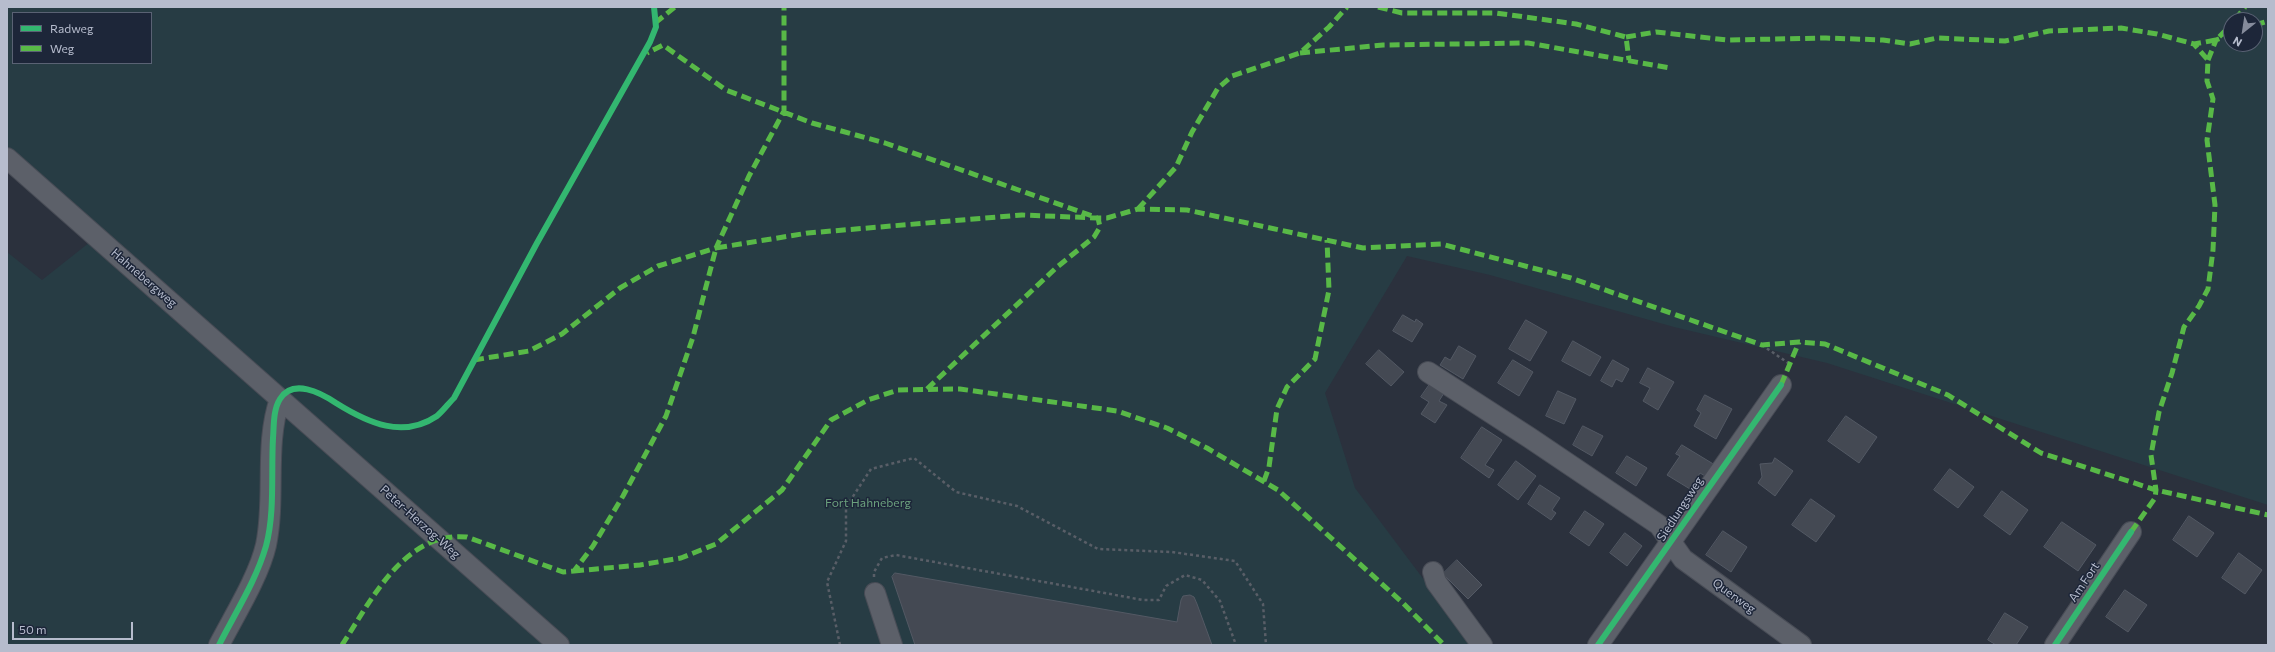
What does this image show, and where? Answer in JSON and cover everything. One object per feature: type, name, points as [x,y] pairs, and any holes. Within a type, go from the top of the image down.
[{"type":"street","name":"Hahnebergweg","points":[[7,158],[280,399]]},
{"type":"street","name":"Siedlungsweg","points":[[1428,372],[1530,438],[1659,525],[1672,542]]},
{"type":"street","name":"Siedlungsweg","points":[[1598,645],[1672,542],[1716,475],[1781,385]]},
{"type":"street","points":[[219,645],[255,573],[266,546],[270,515],[274,416],[280,399]]},
{"type":"street","name":"Peter-Herzog-Weg","points":[[280,399],[559,645]]},
{"type":"street","name":"Am Fort","points":[[2055,645],[2131,532]]},
{"type":"street","name":"Querweg","points":[[1672,542],[1683,559],[1800,645]]},
{"type":"street","points":[[1432,572],[1436,582],[1482,645]]},
{"type":"street","points":[[875,593],[892,645]]},
{"type":"path","points":[[1762,345],[1791,365]]},
{"type":"path","points":[[840,645],[828,582],[846,541],[846,507],[871,469],[914,458],[956,492],[1017,506],[1098,549],[1172,552],[1235,561],[1263,604],[1266,645]]},
{"type":"path","points":[[875,593],[874,572],[882,558],[896,555],[1143,600],[1159,600],[1166,586],[1185,575],[1202,580],[1220,601],[1236,645]]},
{"type":"green space","name":"Fort Hahneberg","points":[[7,7],[2268,7],[2268,505],[1827,363],[1674,327],[1490,275],[1407,256],[1325,393],[1355,488],[1473,645],[224,645],[266,559],[281,422],[292,418],[7,149]]},
{"type":"green space","points":[[90,242],[270,402],[261,545],[213,645],[7,645],[7,252],[42,280]]},
{"type":"building","points":[[1403,315],[1415,322],[1416,319],[1423,324],[1412,342],[1393,331]]},
{"type":"building","points":[[1526,320],[1547,332],[1530,361],[1509,349]]},
{"type":"building","points":[[1573,341],[1601,357],[1590,376],[1562,361]]},
{"type":"building","points":[[1459,346],[1476,356],[1463,379],[1440,365],[1445,357],[1450,360]]},
{"type":"building","points":[[1379,350],[1404,372],[1391,386],[1366,364]]},
{"type":"building","points":[[1513,360],[1533,372],[1519,396],[1498,383]]},
{"type":"building","points":[[1613,360],[1629,369],[1622,382],[1616,379],[1612,387],[1601,381]]},
{"type":"building","points":[[1648,368],[1674,382],[1658,410],[1643,401],[1650,388],[1640,383]]},
{"type":"building","points":[[1430,384],[1444,393],[1439,401],[1447,405],[1435,423],[1421,414],[1429,402],[1421,397]]},
{"type":"building","points":[[1558,391],[1576,399],[1564,424],[1546,416]]},
{"type":"building","points":[[1705,395],[1732,409],[1716,439],[1694,426],[1701,413],[1697,410]]},
{"type":"building","points":[[1846,416],[1877,437],[1859,463],[1828,441]]},
{"type":"building","points":[[1583,426],[1603,436],[1592,456],[1573,445]]},
{"type":"building","points":[[1482,427],[1502,440],[1485,465],[1494,470],[1489,478],[1461,458]]},
{"type":"building","points":[[1682,445],[1715,465],[1707,477],[1700,473],[1690,489],[1667,475],[1680,456],[1676,454]]},
{"type":"building","points":[[1627,456],[1647,468],[1636,486],[1616,473]]},
{"type":"building","points":[[1775,458],[1793,471],[1775,496],[1758,483],[1762,477],[1760,464],[1772,463]]},
{"type":"building","points":[[1516,461],[1536,476],[1518,500],[1498,485]]},
{"type":"building","points":[[1950,469],[1974,487],[1958,508],[1934,490]]},
{"type":"building","points":[[1540,485],[1560,498],[1552,510],[1556,513],[1551,520],[1528,504]]},
{"type":"building","points":[[2002,491],[2028,510],[2010,535],[1984,516]]},
{"type":"building","points":[[1811,499],[1835,516],[1816,542],[1792,525]]},
{"type":"building","points":[[1585,511],[1604,524],[1589,546],[1570,533]]},
{"type":"building","points":[[2189,516],[2214,533],[2197,557],[2173,540]]},
{"type":"building","points":[[2062,522],[2096,545],[2078,571],[2044,547]]},
{"type":"building","points":[[1723,531],[1747,547],[1731,572],[1706,555]]},
{"type":"building","points":[[1625,533],[1642,546],[1627,566],[1610,553]]},
{"type":"building","points":[[2239,553],[2262,570],[2245,594],[2222,578]]},
{"type":"building","points":[[1457,560],[1482,585],[1468,599],[1443,574]]},
{"type":"building","points":[[895,573],[1177,622],[1181,600],[1183,596],[1190,595],[1194,597],[1212,645],[915,645],[892,577]]},
{"type":"building","points":[[2125,590],[2147,605],[2128,632],[2106,617]]},
{"type":"building","points":[[2005,613],[2028,627],[2016,645],[1996,645],[1988,640]]},
{"type":"marked path","points":[[655,23],[675,7]]},
{"type":"marked path","points":[[474,360],[529,351],[562,334],[620,288],[658,266],[716,248],[749,176],[784,111],[784,7]]},
{"type":"marked path","points":[[1138,209],[1176,167],[1192,132],[1218,88],[1232,76],[1300,53],[1329,27],[1347,7]]},
{"type":"marked path","points":[[1378,7],[1402,13],[1496,13],[1576,24],[1626,37],[1629,60]]},
{"type":"marked path","points":[[2241,12],[2245,7]]},
{"type":"marked path","points":[[2263,23],[2268,21]]},
{"type":"marked path","points":[[1626,37],[1656,32],[1727,40],[1826,38],[1883,40],[1910,44],[1937,38],[2005,41],[2049,31],[2121,28],[2157,34],[2194,44],[2216,40],[2223,33]]},
{"type":"marked path","points":[[2208,60],[2216,40],[2223,37]]},
{"type":"marked path","points":[[1300,53],[1383,45],[1528,43],[1670,68]]},
{"type":"marked path","points":[[2131,532],[2155,498],[2156,490],[2151,455],[2159,412],[2172,373],[2184,327],[2199,306],[2208,289],[2213,250],[2215,205],[2207,140],[2213,99],[2207,81],[2208,60],[2194,44]]},
{"type":"marked path","points":[[342,645],[378,590],[392,572],[407,557],[425,545],[445,538],[467,537],[563,572],[574,571],[593,546],[623,496],[666,416],[693,337],[716,248],[808,233],[1022,215],[1098,218],[885,143],[812,123],[726,90],[663,45],[647,53]]},
{"type":"marked path","points":[[927,389],[1056,268],[1094,237],[1100,227],[1098,218],[1107,218],[1138,209],[1187,210],[1363,248],[1441,244],[1571,278],[1762,345],[1799,342],[1825,344],[1948,395],[2041,453],[2156,490],[2268,515]]},
{"type":"marked path","points":[[1264,481],[1269,467],[1277,409],[1287,387],[1315,359],[1329,290],[1327,240]]},
{"type":"marked path","points":[[1781,385],[1799,342]]},
{"type":"marked path","points":[[574,571],[640,565],[681,558],[716,544],[782,490],[831,420],[868,400],[898,390],[960,389],[1117,411],[1167,428],[1207,448],[1278,490],[1403,603],[1444,645]]},
{"type":"cycle path","points":[[219,645],[257,572],[266,546],[272,507],[272,451],[274,418],[280,399],[292,389],[307,389],[323,395],[360,417],[386,426],[399,427],[424,423],[441,412],[454,398],[537,243],[650,42],[656,27],[654,7]]},
{"type":"cycle path","points":[[1598,645],[1781,385]]},
{"type":"cycle path","points":[[2055,645],[2131,532]]}]
